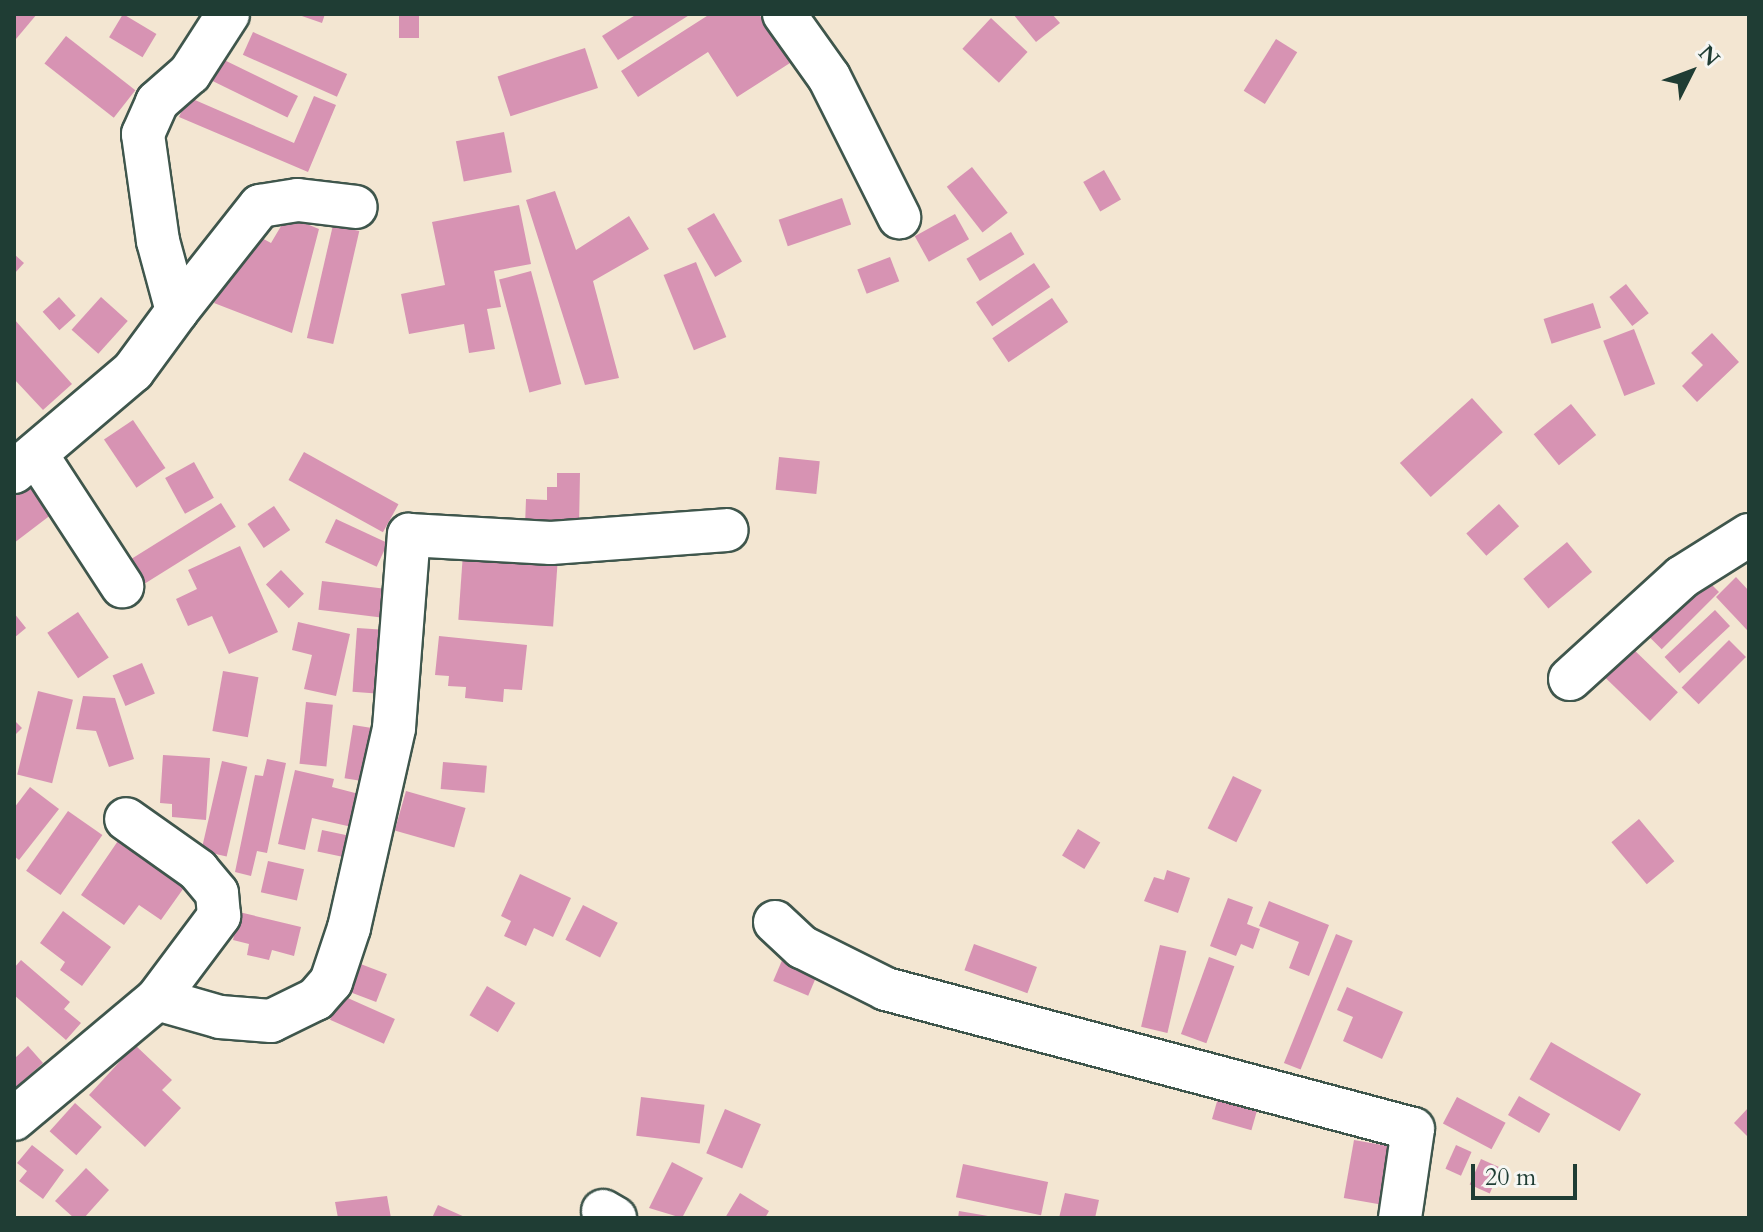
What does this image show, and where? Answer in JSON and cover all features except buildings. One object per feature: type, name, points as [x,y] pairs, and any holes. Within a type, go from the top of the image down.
[{"type":"street","points":[[177,311],[158,241],[143,134],[157,102],[190,73],[228,14]]},
{"type":"street","points":[[784,14],[829,77],[899,217]]},
{"type":"street","points":[[122,586],[25,463],[133,371],[260,206],[298,200],[356,207]]},
{"type":"street","points":[[157,999],[220,1017],[271,1021],[316,999],[331,982],[349,928],[394,728],[409,535],[551,543],[727,530]]},
{"type":"street","points":[[1570,679],[1682,577],[1749,535]]},
{"type":"street","points":[[14,1119],[157,999],[219,916],[217,893],[198,870],[126,819]]},
{"type":"street","points":[[775,922],[802,947],[886,989],[1413,1129],[1400,1218]]}]
